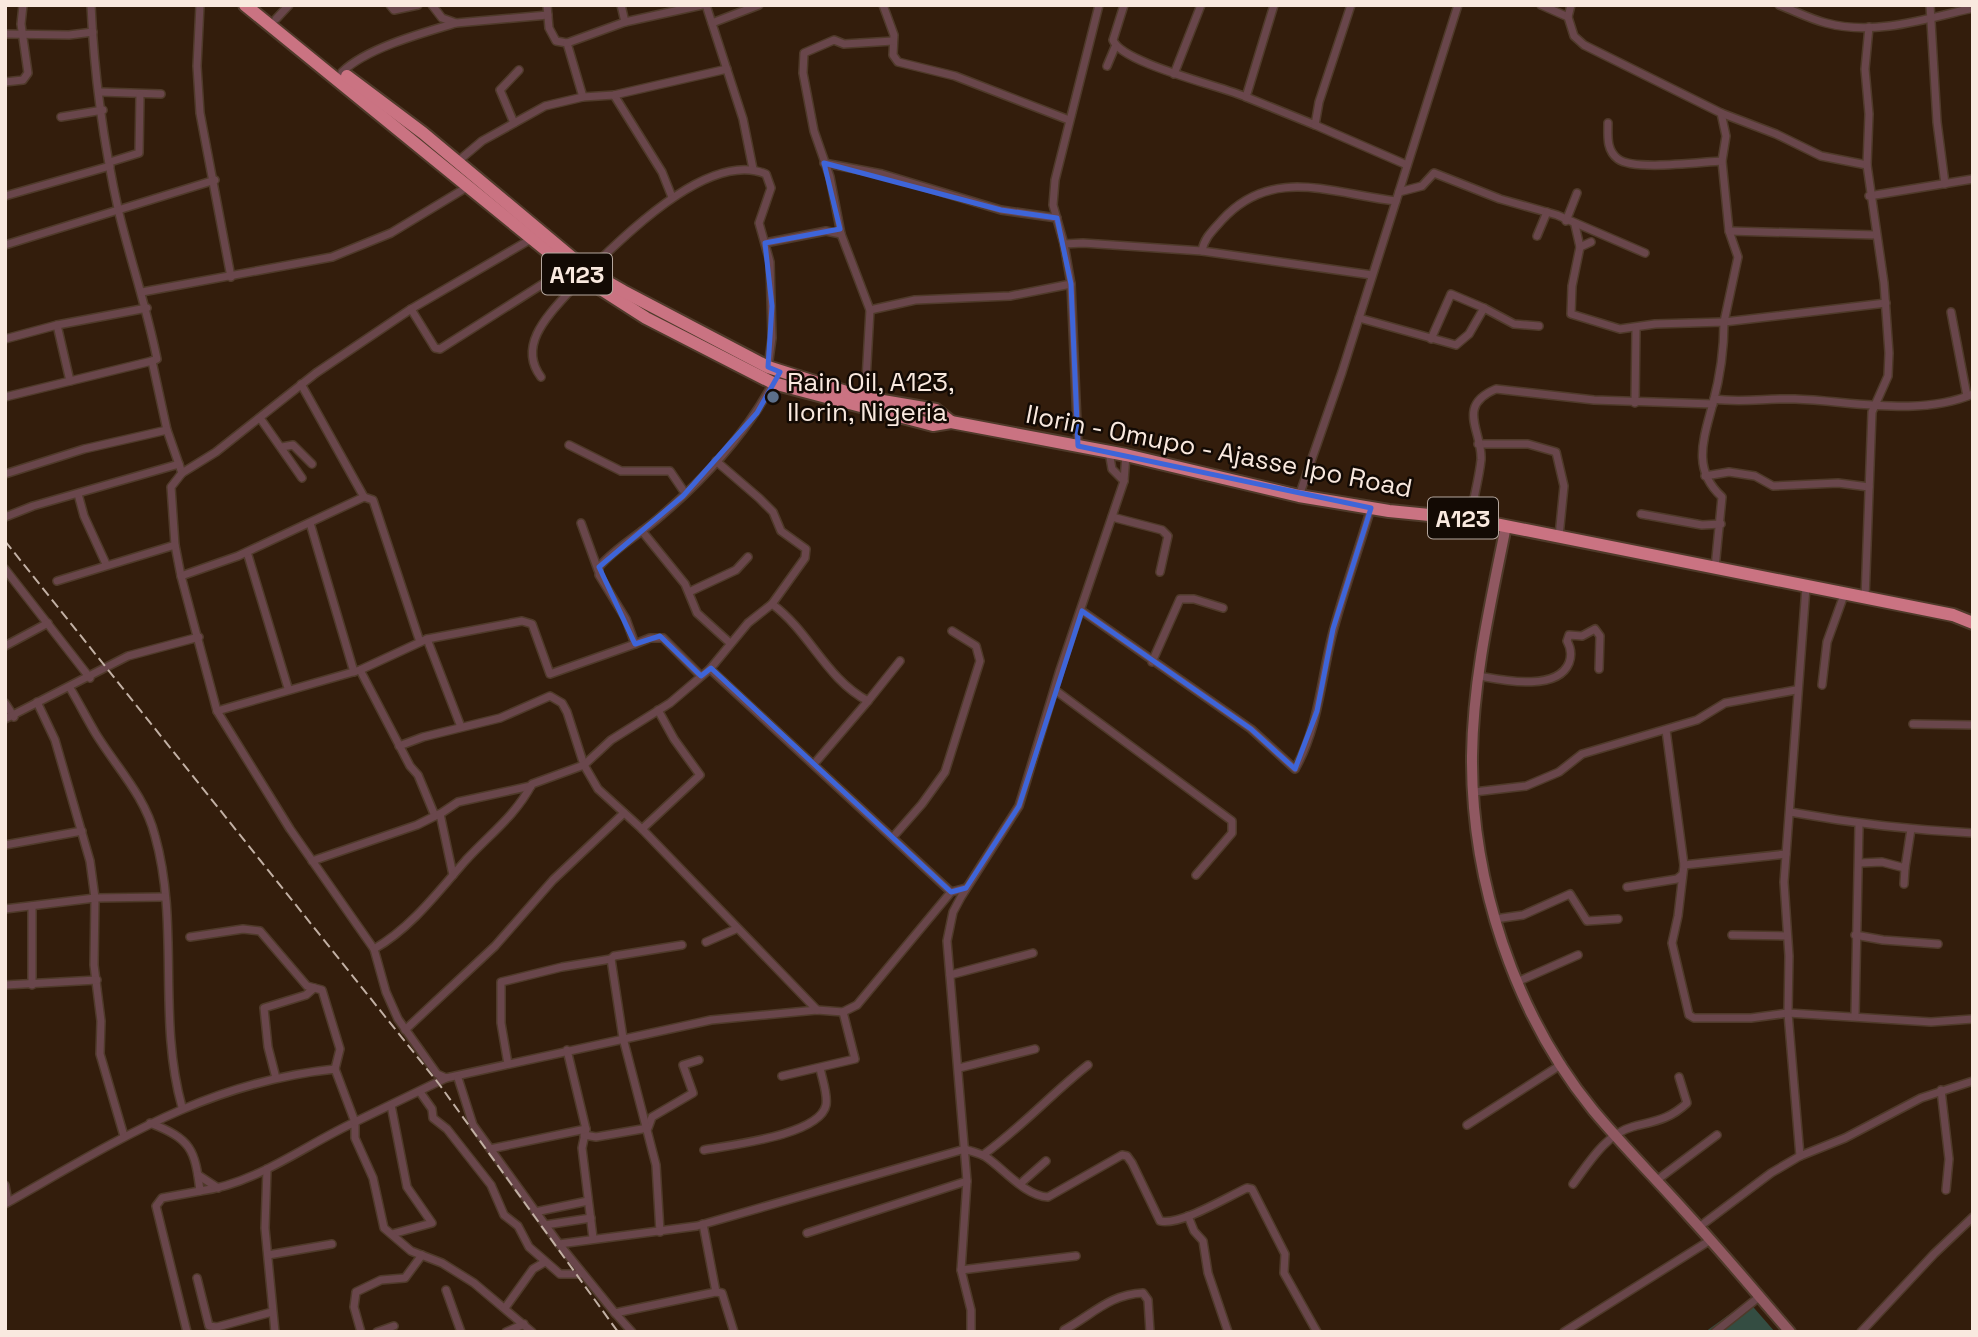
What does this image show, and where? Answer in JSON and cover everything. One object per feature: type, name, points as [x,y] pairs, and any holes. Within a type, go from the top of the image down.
[{"type":"highway","name":"A123","points":[[245,5],[265,13]]},
{"type":"highway","name":"Ilorin - Omupo - Ajasse Ipo Road","points":[[265,13],[457,162],[585,274],[664,329],[774,383],[933,425],[951,422],[1126,455],[1299,496],[1371,508],[1470,519],[1953,615],[1973,623]]},
{"type":"highway","name":"Ilorin - Omupo - Ajasse Ipo Road","points":[[265,13],[568,268],[585,274],[768,368],[865,398],[936,411],[951,422]]},
{"type":"main road","points":[[1506,526],[1479,676],[1472,756],[1482,860],[1495,919],[1517,982],[1543,1034],[1593,1110],[1790,1332]]},
{"type":"street","points":[[5,82],[23,80],[28,73],[23,5]]},
{"type":"street","points":[[5,397],[157,359],[147,308],[119,211],[110,164],[91,5]]},
{"type":"street","points":[[200,5],[198,84],[205,140],[215,180],[231,277]]},
{"type":"street","points":[[265,13],[289,5]]},
{"type":"street","points":[[390,5],[394,10],[418,5]]},
{"type":"street","points":[[432,5],[442,18],[456,23]]},
{"type":"street","points":[[547,5],[549,28],[556,41],[567,43],[625,22],[704,5],[743,119],[753,169]]},
{"type":"street","points":[[621,5],[625,22]]},
{"type":"street","points":[[712,23],[759,5]]},
{"type":"street","points":[[883,5],[893,41],[892,55],[906,67],[955,76],[1069,120]]},
{"type":"street","points":[[1078,446],[1071,284],[1065,244],[1053,205],[1055,180],[1099,5]]},
{"type":"street","points":[[1107,66],[1115,47],[1113,40],[1124,5]]},
{"type":"street","points":[[1174,74],[1201,5]]},
{"type":"street","points":[[1246,97],[1274,5]]},
{"type":"street","points":[[1315,125],[1319,102],[1351,5]]},
{"type":"street","points":[[1299,496],[1359,318],[1458,5]]},
{"type":"street","points":[[1541,5],[1568,17]]},
{"type":"street","points":[[1571,5],[1568,17],[1574,36],[1584,45],[1721,113],[1776,134],[1821,156],[1867,165]]},
{"type":"street","points":[[1779,5],[1826,23],[1869,27],[1931,18],[1973,8]]},
{"type":"street","points":[[1930,5],[1937,122],[1945,184]]},
{"type":"street","points":[[342,72],[355,62],[388,46],[456,23],[548,15]]},
{"type":"street","points":[[1865,599],[1874,403],[1888,376],[1886,303],[1869,196],[1867,165],[1869,114],[1864,69],[1869,27]]},
{"type":"street","points":[[5,34],[23,33],[32,36],[93,32]]},
{"type":"street","points":[[865,398],[870,310],[841,234],[830,177],[824,163],[803,72],[804,53],[834,40],[844,44],[893,41]]},
{"type":"street","points":[[567,43],[583,97]]},
{"type":"street","points":[[1115,47],[1174,74],[1246,97],[1407,165]]},
{"type":"street","points":[[457,162],[482,141],[545,106],[583,97],[614,95],[727,69]]},
{"type":"street","points":[[514,123],[500,90],[519,70]]},
{"type":"street","points":[[100,92],[161,94]]},
{"type":"street","points":[[5,196],[139,153],[141,95]]},
{"type":"street","points":[[614,95],[662,172],[672,197]]},
{"type":"street","points":[[61,117],[103,110]]},
{"type":"street","points":[[1715,568],[1722,497],[1705,476],[1702,448],[1706,421],[1714,401],[1724,322],[1738,257],[1729,231],[1723,161],[1726,136],[1721,113]]},
{"type":"street","points":[[1608,123],[1608,143],[1612,153],[1628,165],[1723,161]]},
{"type":"street","points":[[824,163],[883,174],[1001,210],[1056,218]]},
{"type":"street","points":[[541,377],[532,366],[531,353],[535,334],[585,274],[672,197],[723,174],[753,169],[766,174],[771,188],[759,223],[770,262],[772,355],[768,368]]},
{"type":"street","points":[[1399,192],[1422,186],[1434,173],[1500,199],[1547,212],[1645,253]]},
{"type":"street","points":[[1869,196],[1973,179]]},
{"type":"street","points":[[5,245],[215,180]]},
{"type":"street","points":[[1202,251],[1204,241],[1226,216],[1244,201],[1266,191],[1305,185],[1396,201]]},
{"type":"street","points":[[142,292],[332,257],[369,244],[469,186]]},
{"type":"street","points":[[1566,221],[1577,192]]},
{"type":"street","points":[[1537,236],[1547,212]]},
{"type":"street","points":[[1575,225],[1580,247],[1572,286],[1571,314],[1620,329],[1636,329],[1655,324],[1724,322],[1886,303]]},
{"type":"street","points":[[765,243],[826,231],[841,234]]},
{"type":"street","points":[[1729,231],[1876,235]]},
{"type":"street","points":[[5,517],[33,506],[180,469],[216,452],[301,383],[411,309],[533,238]]},
{"type":"street","points":[[1580,247],[1591,242]]},
{"type":"street","points":[[1065,244],[1202,251],[1372,275]]},
{"type":"street","points":[[411,309],[435,348],[440,349],[568,268]]},
{"type":"street","points":[[870,310],[915,300],[1010,296],[1071,284]]},
{"type":"street","points":[[1431,340],[1451,294],[1514,324],[1539,326]]},
{"type":"street","points":[[5,338],[57,324],[147,308]]},
{"type":"street","points":[[1359,318],[1456,345],[1462,343],[1484,308]]},
{"type":"street","points":[[1470,519],[1481,457],[1472,416],[1478,401],[1496,389],[1635,403],[1714,401],[1924,405],[1970,395],[1951,313]]},
{"type":"street","points":[[57,324],[70,380]]},
{"type":"street","points":[[1635,403],[1636,329]]},
{"type":"street","points":[[152,362],[167,430],[180,469],[171,487],[175,545],[217,710],[312,862],[374,949],[386,992],[405,1030],[437,1074],[446,1078],[458,1078],[567,1050],[711,1020],[817,1010],[843,1012],[857,1005],[951,892],[966,888]]},
{"type":"street","points":[[301,383],[365,496],[373,500],[423,641],[461,727]]},
{"type":"street","points":[[598,570],[621,545],[642,531],[685,493],[716,461],[757,413],[774,383]]},
{"type":"street","points":[[260,418],[302,478]]},
{"type":"street","points":[[5,474],[84,449],[167,430]]},
{"type":"street","points":[[569,444],[621,471],[670,471],[685,493]]},
{"type":"street","points":[[1478,444],[1528,444],[1556,452],[1564,486],[1559,536]]},
{"type":"street","points":[[282,447],[293,445],[312,464]]},
{"type":"street","points":[[1109,452],[1112,469],[1124,481]]},
{"type":"street","points":[[971,1332],[971,1310],[961,1270],[967,1181],[960,1068],[947,941],[950,923],[966,888],[1019,806],[1124,481],[1126,455]]},
{"type":"street","points":[[374,949],[399,934],[522,804],[536,781],[584,765],[611,740],[659,710],[710,669],[730,643],[772,604],[807,551],[781,531],[773,512],[716,461]]},
{"type":"street","points":[[1705,476],[1729,471],[1755,475],[1773,486],[1838,483],[1869,487]]},
{"type":"street","points":[[78,494],[84,516],[106,564]]},
{"type":"street","points":[[181,576],[247,552],[365,496]]},
{"type":"street","points":[[1082,611],[1251,729],[1295,769],[1308,742],[1333,629],[1371,508]]},
{"type":"street","points":[[1641,514],[1702,525],[1721,524]]},
{"type":"street","points":[[1112,517],[1163,530],[1168,537],[1160,572]]},
{"type":"street","points":[[310,523],[357,671],[418,775],[437,815],[453,875]]},
{"type":"street","points":[[581,523],[598,570],[626,619],[635,644]]},
{"type":"street","points":[[642,531],[689,592],[697,613],[730,643]]},
{"type":"street","points":[[57,581],[175,545]]},
{"type":"street","points":[[247,552],[288,688]]},
{"type":"street","points":[[689,592],[736,570],[748,557]]},
{"type":"street","points":[[5,569],[90,678]]},
{"type":"street","points":[[1800,1156],[1788,1013],[1786,854],[1796,690],[1806,587]]},
{"type":"street","points":[[1822,685],[1827,642],[1844,595]]},
{"type":"street","points":[[1152,662],[1180,599],[1194,599],[1223,608]]},
{"type":"street","points":[[772,604],[799,626],[843,685],[868,701]]},
{"type":"street","points":[[217,710],[288,688],[357,671],[423,641],[530,621],[550,674],[658,636],[701,676]]},
{"type":"street","points":[[5,646],[48,623]]},
{"type":"street","points":[[1479,676],[1512,680],[1553,678],[1563,673],[1569,663],[1572,649],[1567,641],[1569,635],[1582,636],[1595,629],[1600,636],[1599,669]]},
{"type":"street","points":[[892,837],[922,804],[945,772],[980,661],[976,646],[952,631]]},
{"type":"street","points":[[5,719],[14,717],[37,702],[90,678],[128,656],[199,638]]},
{"type":"street","points":[[814,764],[900,661]]},
{"type":"street","points":[[710,669],[951,892]]},
{"type":"street","points":[[70,688],[96,735],[139,797],[151,822],[165,897],[171,1038],[176,1084],[182,1107]]},
{"type":"street","points":[[1055,690],[1232,821],[1232,833],[1196,875]]},
{"type":"street","points":[[1474,792],[1526,786],[1559,772],[1582,754],[1698,720],[1725,703],[1796,690]]},
{"type":"street","points":[[399,746],[461,727],[500,719],[550,696],[562,703],[584,765],[598,789],[642,829],[817,1010]]},
{"type":"street","points":[[37,702],[55,740],[82,831],[95,898],[94,965],[100,1055],[124,1136]]},
{"type":"street","points":[[5,703],[14,717]]},
{"type":"street","points":[[642,829],[700,775],[674,739],[659,710]]},
{"type":"street","points":[[1913,724],[1973,725]]},
{"type":"street","points":[[1666,730],[1684,864],[1672,943],[1686,1012],[1694,1018],[1751,1018],[1788,1013],[1931,1022],[1973,1019]]},
{"type":"street","points":[[312,862],[437,815],[458,802],[531,786]]},
{"type":"street","points":[[1790,812],[1859,825],[1900,825],[1911,829],[1973,833]]},
{"type":"street","points":[[405,1030],[495,946],[552,880],[624,813]]},
{"type":"street","points":[[1855,1016],[1859,825]]},
{"type":"street","points":[[1904,884],[1911,829]]},
{"type":"street","points":[[5,845],[82,831]]},
{"type":"street","points":[[1684,864],[1786,854]]},
{"type":"street","points":[[1860,863],[1882,862],[1905,868]]},
{"type":"street","points":[[1628,887],[1677,879],[1682,875]]},
{"type":"street","points":[[1495,919],[1523,915],[1570,894],[1587,920],[1618,919]]},
{"type":"street","points":[[5,909],[95,898],[165,897]]},
{"type":"street","points":[[32,906],[32,985]]},
{"type":"street","points":[[190,937],[243,929],[260,931],[307,986],[322,990],[340,1049],[335,1069],[355,1122],[355,1138],[373,1178],[384,1228],[411,1251],[442,1263],[474,1283],[532,1332]]},
{"type":"street","points":[[706,942],[736,929]]},
{"type":"street","points":[[1732,935],[1787,936]]},
{"type":"street","points":[[1855,935],[1938,944]]},
{"type":"street","points":[[508,1064],[501,1023],[501,982],[562,967],[611,960],[614,956],[682,945]]},
{"type":"street","points":[[950,975],[1033,953]]},
{"type":"street","points":[[1517,982],[1578,955]]},
{"type":"street","points":[[611,960],[623,1038],[656,1164],[660,1232]]},
{"type":"street","points":[[5,985],[97,980]]},
{"type":"street","points":[[276,1079],[268,1047],[264,1008],[306,995],[314,988]]},
{"type":"street","points":[[782,1076],[855,1059],[843,1012]]},
{"type":"street","points":[[960,1068],[1035,1049]]},
{"type":"street","points":[[567,1050],[585,1132],[582,1148],[593,1238]]},
{"type":"street","points":[[648,1128],[652,1118],[693,1093],[683,1065],[699,1060]]},
{"type":"street","points":[[1467,1125],[1562,1064]]},
{"type":"street","points":[[983,1155],[1014,1133],[1050,1094],[1088,1065]]},
{"type":"street","points":[[704,1150],[795,1131],[820,1118],[826,1104],[820,1068]]},
{"type":"street","points":[[5,1185],[6,1203],[124,1136],[182,1107],[276,1079],[335,1069]]},
{"type":"street","points":[[1573,1184],[1600,1150],[1617,1135],[1632,1127],[1655,1123],[1683,1107],[1688,1099],[1679,1077]]},
{"type":"street","points":[[187,1332],[156,1206],[162,1198],[218,1188],[267,1169],[446,1078]]},
{"type":"street","points":[[458,1078],[473,1125],[582,1274],[632,1332]]},
{"type":"street","points":[[1699,1227],[1761,1180],[1800,1156],[1941,1090],[1973,1081]]},
{"type":"street","points":[[1941,1090],[1948,1159],[1947,1190]]},
{"type":"street","points":[[420,1092],[432,1109],[433,1118],[447,1129],[491,1185],[505,1215],[518,1226],[529,1247],[560,1274],[582,1274]]},
{"type":"street","points":[[391,1105],[407,1187],[432,1223],[392,1234]]},
{"type":"street","points":[[150,1123],[186,1141],[195,1155],[200,1192]]},
{"type":"street","points":[[490,1149],[585,1132],[596,1137],[648,1128]]},
{"type":"street","points":[[1657,1180],[1717,1135]]},
{"type":"street","points":[[559,1244],[703,1224],[965,1149],[983,1155],[1040,1197],[1048,1197],[1122,1155],[1127,1156],[1132,1164],[1160,1221],[1167,1223],[1247,1188],[1252,1189],[1285,1254],[1284,1273],[1317,1332]]},
{"type":"street","points":[[1020,1184],[1046,1161]]},
{"type":"street","points":[[267,1169],[265,1228],[275,1332]]},
{"type":"street","points":[[198,1175],[218,1188]]},
{"type":"street","points":[[807,1233],[967,1181]]},
{"type":"street","points":[[535,1212],[588,1201]]},
{"type":"street","points":[[1188,1216],[1194,1231],[1203,1241],[1208,1273],[1228,1332]]},
{"type":"street","points":[[1861,1332],[1934,1254],[1973,1217]]},
{"type":"street","points":[[545,1225],[591,1218]]},
{"type":"street","points":[[703,1224],[716,1292]]},
{"type":"street","points":[[1564,1332],[1709,1241]]},
{"type":"street","points":[[268,1255],[332,1244]]},
{"type":"street","points":[[361,1332],[354,1307],[356,1292],[381,1280],[405,1278],[422,1255]]},
{"type":"street","points":[[961,1270],[1076,1256]]},
{"type":"street","points":[[505,1308],[533,1269],[545,1262]]},
{"type":"street","points":[[197,1278],[209,1325],[217,1327],[272,1312]]},
{"type":"street","points":[[446,1290],[461,1332]]},
{"type":"street","points":[[615,1313],[716,1292],[722,1293],[734,1332]]},
{"type":"street","points":[[1056,1332],[1065,1331],[1112,1299],[1143,1293],[1148,1300],[1150,1332]]},
{"type":"street","points":[[1715,1332],[1759,1297]]},
{"type":"street","points":[[506,1332],[524,1324]]},
{"type":"street","points":[[377,1332],[394,1326]]},
{"type":"highlighted area","points":[[824,163],[1001,210],[1057,218],[1071,284],[1078,446],[1371,508],[1333,629],[1317,711],[1295,769],[1251,729],[1082,611],[1019,806],[966,888],[951,892],[711,668],[701,676],[660,636],[635,644],[599,567],[683,496],[757,413],[780,372],[768,367],[772,306],[765,243],[840,229]]},
{"type":"green space","points":[[1748,1301],[1775,1332],[1705,1332]]},
{"type":"railway","points":[[5,541],[439,1084],[618,1332]]},
{"type":"place","name":"Rain Oil, A123, Ilorin, Nigeria","points":[[773,397]]}]
